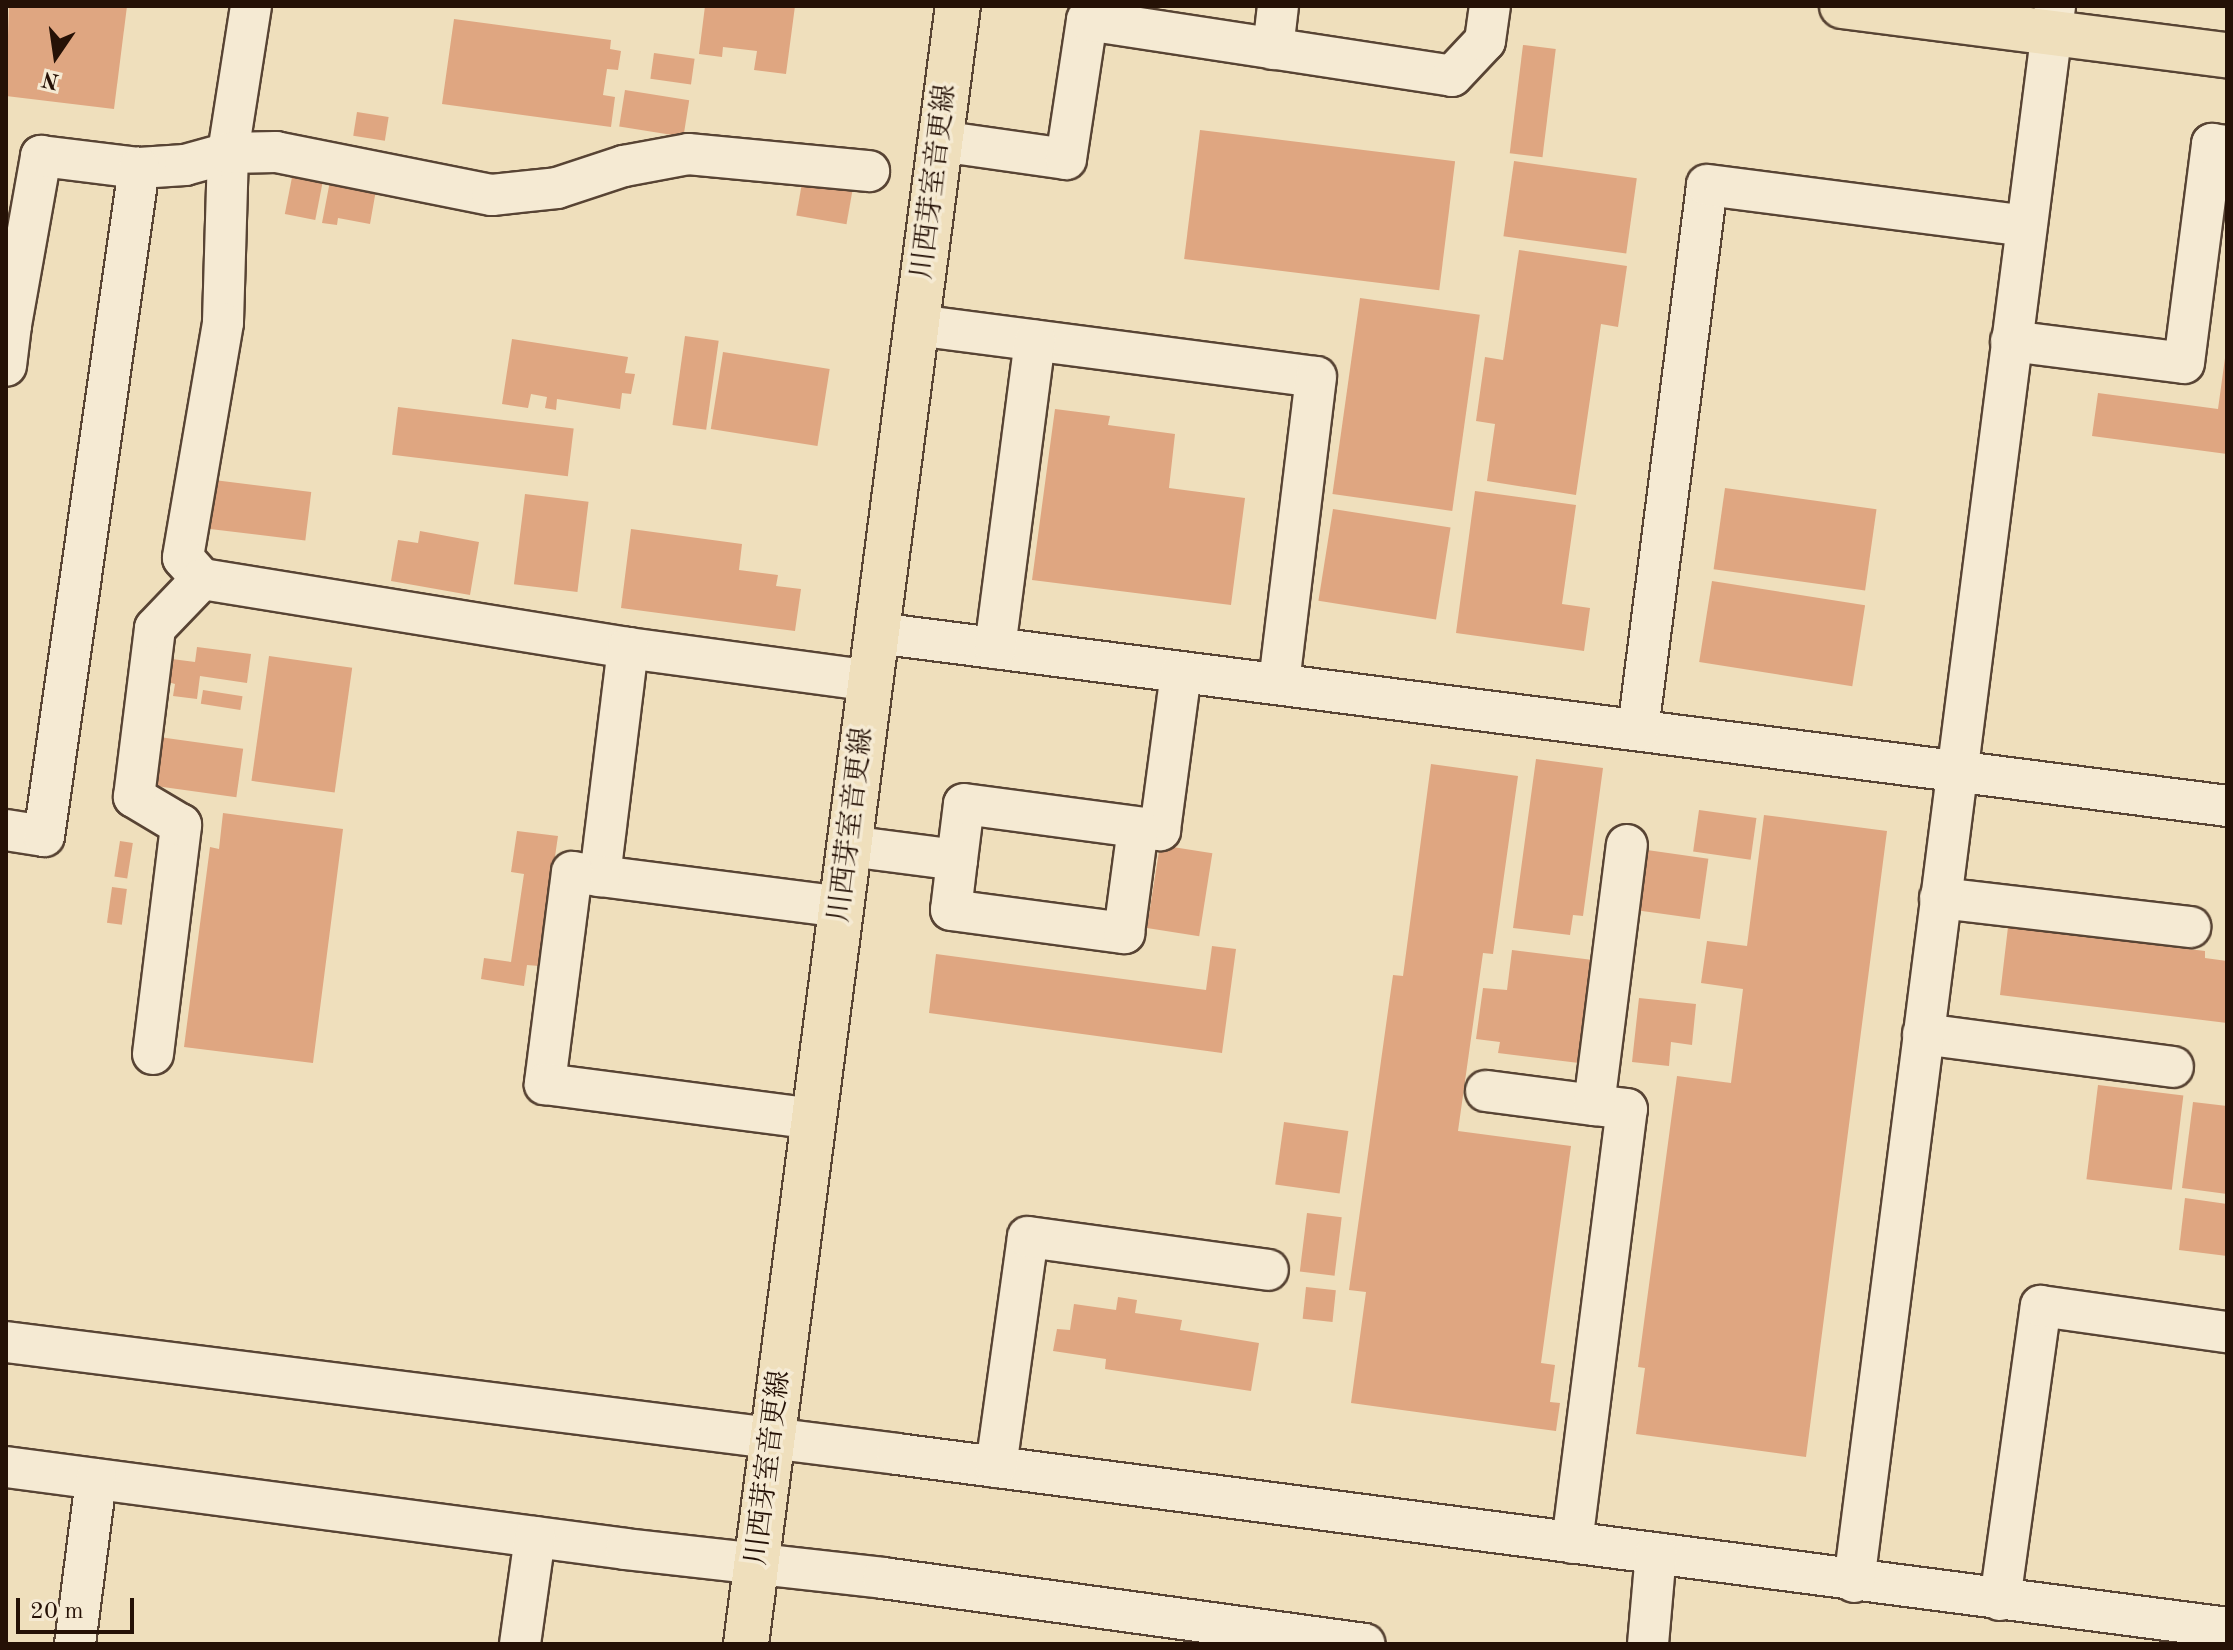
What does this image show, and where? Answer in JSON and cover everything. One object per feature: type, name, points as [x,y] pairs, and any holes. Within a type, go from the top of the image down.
[{"type":"main road","name":"川西芽室音更線","points":[[746,1644],[958,6]]},
{"type":"main road","points":[[1855,7],[2053,19],[2227,55]]},
{"type":"street","points":[[251,6],[228,153],[223,323],[183,558],[202,579],[628,648],[871,681]]},
{"type":"street","points":[[1273,49],[1278,6]]},
{"type":"street","points":[[940,141],[1066,159],[1087,20],[1452,76],[1485,41],[1490,6]]},
{"type":"street","points":[[1854,1582],[2053,19]]},
{"type":"street","points":[[2011,341],[2184,363],[2212,144],[2227,146]]},
{"type":"street","points":[[6,366],[9,325],[41,156],[139,168],[185,165],[228,153],[276,152],[492,195],[557,188],[624,166],[688,154],[869,171]]},
{"type":"street","points":[[6,830],[44,836],[139,168]]},
{"type":"street","points":[[1638,730],[1707,185],[2025,226]]},
{"type":"street","points":[[916,325],[1316,377],[1279,684]]},
{"type":"street","points":[[995,648],[1035,341]]},
{"type":"street","points":[[153,1054],[181,825],[134,797],[155,628],[202,579]]},
{"type":"street","points":[[877,633],[2227,806]]},
{"type":"street","points":[[600,876],[628,648]]},
{"type":"street","points":[[1138,828],[1124,933],[951,910],[964,804],[1160,830],[1181,672]]},
{"type":"street","points":[[1594,1105],[1627,845]]},
{"type":"street","points":[[849,846],[957,860]]},
{"type":"street","points":[[814,1119],[545,1084],[572,872],[841,907]]},
{"type":"street","points":[[1940,898],[2190,927]]},
{"type":"street","points":[[1923,1034],[2173,1067]]},
{"type":"street","points":[[1486,1091],[1627,1109],[1572,1543]]},
{"type":"street","points":[[996,1467],[1028,1237],[1268,1270]]},
{"type":"street","points":[[2000,1600],[2041,1306],[2227,1332]]},
{"type":"street","points":[[6,1342],[772,1438],[1656,1553],[1854,1582],[2227,1628]]},
{"type":"street","points":[[6,1467],[1364,1644]]},
{"type":"street","points":[[75,1644],[96,1479]]},
{"type":"street","points":[[520,1644],[535,1537]]},
{"type":"street","points":[[1648,1644],[1656,1553]]},
{"type":"building","points":[[9,6],[127,6],[114,109],[6,96]]},
{"type":"building","points":[[705,6],[795,6],[786,74],[754,70],[757,51],[723,47],[722,57],[699,54]]},
{"type":"building","points":[[454,19],[611,40],[610,49],[621,51],[618,70],[607,69],[603,95],[615,97],[611,127],[442,104]]},
{"type":"building","points":[[1523,45],[1556,49],[1542,157],[1510,153]]},
{"type":"building","points":[[654,53],[695,59],[691,84],[650,79]]},
{"type":"building","points":[[625,90],[689,100],[683,137],[619,127]]},
{"type":"building","points":[[357,112],[389,117],[385,141],[353,136]]},
{"type":"building","points":[[1200,130],[1455,161],[1439,290],[1184,259]]},
{"type":"building","points":[[1514,161],[1637,178],[1626,254],[1503,236]]},
{"type":"building","points":[[294,167],[324,173],[315,220],[285,214]]},
{"type":"building","points":[[330,181],[376,190],[370,224],[338,218],[337,225],[322,223]]},
{"type":"building","points":[[802,183],[852,192],[846,224],[796,215]]},
{"type":"building","points":[[1519,250],[1627,266],[1618,327],[1601,324],[1576,495],[1487,481],[1495,424],[1476,421],[1485,357],[1503,360]]},
{"type":"building","points":[[1360,298],[1480,315],[1452,511],[1332,494]]},
{"type":"building","points":[[685,336],[719,341],[706,430],[672,425]]},
{"type":"building","points":[[512,339],[628,357],[625,373],[635,374],[631,394],[622,393],[620,409],[557,399],[556,410],[545,408],[547,397],[531,394],[528,408],[502,404]]},
{"type":"building","points":[[723,352],[830,369],[817,446],[711,429]]},
{"type":"building","points":[[2225,358],[2227,454],[2092,436],[2098,393],[2218,409]]},
{"type":"building","points":[[398,407],[574,429],[568,476],[392,455]]},
{"type":"building","points":[[1055,409],[1110,416],[1108,425],[1175,434],[1169,488],[1245,498],[1231,605],[1032,580]]},
{"type":"building","points":[[214,480],[311,492],[305,541],[208,529]]},
{"type":"building","points":[[1725,488],[1877,509],[1865,590],[1714,569]]},
{"type":"building","points":[[1475,491],[1576,505],[1562,604],[1590,608],[1584,651],[1456,633]]},
{"type":"building","points":[[525,494],[589,502],[577,592],[514,584]]},
{"type":"building","points":[[1333,509],[1451,528],[1436,619],[1318,601]]},
{"type":"building","points":[[631,529],[742,544],[739,570],[778,575],[776,586],[801,589],[795,631],[621,608]]},
{"type":"building","points":[[420,531],[479,542],[470,595],[391,581],[398,540],[418,543]]},
{"type":"building","points":[[1712,581],[1865,605],[1852,686],[1699,662]]},
{"type":"building","points":[[197,647],[251,654],[247,683],[200,676],[197,699],[173,696],[175,684],[168,682],[172,659],[195,662]]},
{"type":"building","points":[[269,656],[352,668],[335,792],[251,781]]},
{"type":"building","points":[[203,690],[243,696],[240,710],[201,704]]},
{"type":"building","points":[[159,737],[243,749],[236,797],[152,786]]},
{"type":"building","points":[[1536,759],[1603,768],[1583,916],[1573,915],[1570,935],[1513,928]]},
{"type":"building","points":[[1431,764],[1518,776],[1493,954],[1483,953],[1458,1131],[1571,1146],[1541,1363],[1555,1365],[1550,1402],[1560,1403],[1556,1431],[1351,1403],[1366,1292],[1349,1290],[1393,975],[1403,976]]},
{"type":"building","points":[[1699,810],[1756,818],[1751,860],[1693,852]]},
{"type":"building","points":[[223,813],[343,829],[313,1063],[184,1047],[210,847],[219,849]]},
{"type":"building","points":[[1764,815],[1887,831],[1806,1457],[1636,1434],[1645,1368],[1638,1367],[1677,1076],[1731,1083],[1743,989],[1701,983],[1707,941],[1747,946]]},
{"type":"building","points":[[517,831],[558,836],[539,966],[527,965],[524,986],[481,979],[484,958],[511,962],[524,874],[511,872]]},
{"type":"building","points":[[120,841],[133,843],[127,879],[114,877]]},
{"type":"building","points":[[1160,845],[1212,853],[1199,936],[1147,928]]},
{"type":"building","points":[[1647,850],[1708,859],[1700,919],[1639,910]]},
{"type":"building","points":[[112,887],[127,889],[122,925],[107,923]]},
{"type":"building","points":[[2008,927],[2205,951],[2205,958],[2227,961],[2227,1023],[2000,995]]},
{"type":"building","points":[[1212,946],[1236,949],[1222,1053],[929,1013],[936,954],[1206,990]]},
{"type":"building","points":[[1512,950],[1593,960],[1579,1063],[1498,1053],[1500,1042],[1476,1039],[1483,988],[1507,990]]},
{"type":"building","points":[[1639,998],[1696,1004],[1692,1045],[1671,1042],[1669,1066],[1632,1062]]},
{"type":"building","points":[[2098,1085],[2183,1095],[2172,1190],[2086,1179]]},
{"type":"building","points":[[2193,1102],[2227,1106],[2227,1194],[2182,1188]]},
{"type":"building","points":[[1284,1122],[1348,1131],[1340,1193],[1275,1184]]},
{"type":"building","points":[[2185,1198],[2227,1204],[2227,1256],[2179,1250]]},
{"type":"building","points":[[1307,1213],[1342,1217],[1335,1276],[1300,1272]]},
{"type":"building","points":[[1306,1287],[1336,1290],[1332,1322],[1303,1319]]},
{"type":"building","points":[[1118,1297],[1137,1300],[1135,1313],[1182,1320],[1180,1330],[1259,1343],[1251,1391],[1105,1369],[1106,1359],[1053,1351],[1057,1329],[1070,1330],[1074,1304],[1116,1310]]}]
